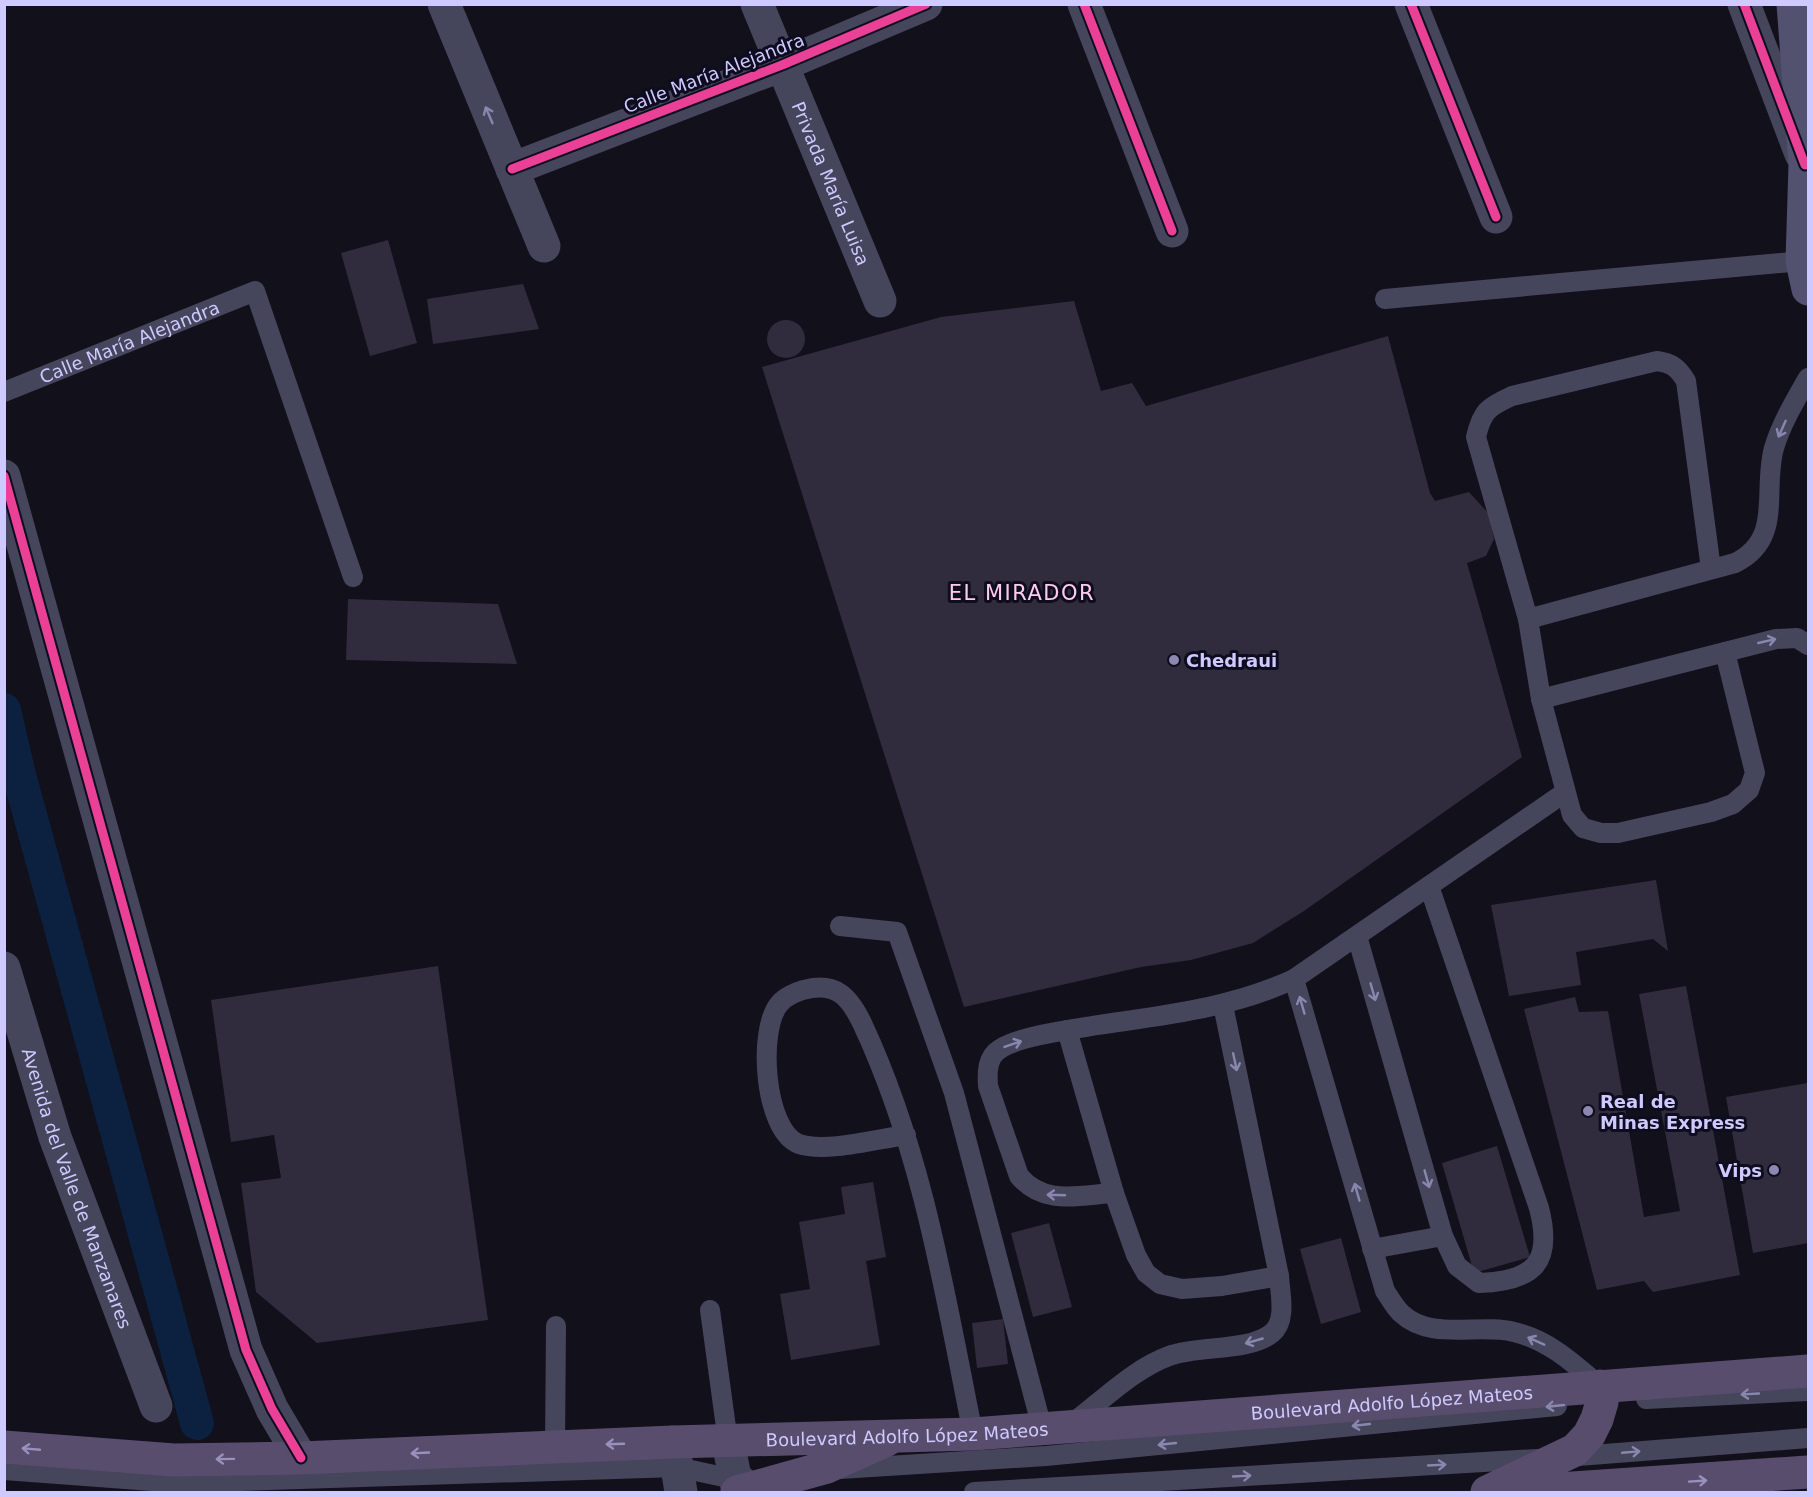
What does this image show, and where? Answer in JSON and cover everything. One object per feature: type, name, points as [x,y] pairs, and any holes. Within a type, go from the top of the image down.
[{"type":"main road","points":[[1768,4],[1797,63]]},
{"type":"main road","points":[[1793,4],[1805,165],[1806,272]]},
{"type":"main road","name":"Boulevard Adolfo López Mateos","points":[[4,1447],[174,1460],[301,1458],[555,1446],[677,1467],[729,1442],[973,1434],[1601,1394],[1808,1375]]},
{"type":"main road","points":[[1487,1492],[1575,1449],[1589,1435],[1601,1394]]},
{"type":"main road","points":[[736,1489],[812,1471],[859,1455],[897,1435]]},
{"type":"main road","points":[[1514,1492],[1658,1488],[1809,1472]]},
{"type":"street","points":[[444,4],[544,246]]},
{"type":"street","name":"Privada María Luisa","points":[[757,4],[880,301]]},
{"type":"street","name":"Calle María Alejandra","points":[[512,169],[782,65],[926,4]]},
{"type":"street","points":[[1084,4],[1172,231]]},
{"type":"street","points":[[1411,4],[1496,217]]},
{"type":"street","points":[[1744,4],[1805,165]]},
{"type":"street","points":[[4,476],[246,1350],[272,1409],[301,1458]]},
{"type":"street","name":"Avenida del Valle de Manzanares","points":[[4,968],[55,1137],[156,1406]]},
{"type":"street","points":[[729,1442],[736,1489]]},
{"type":"lane","points":[[1385,300],[1806,272]]},
{"type":"lane","name":"Calle María Alejandra","points":[[4,392],[255,291],[353,577]]},
{"type":"lane","points":[[1711,569],[1686,381],[1680,370],[1670,362],[1657,361],[1512,396],[1492,405],[1480,418],[1476,437],[1528,619],[1541,699],[1564,792],[1572,815],[1583,828],[1601,833],[1618,833],[1711,812],[1733,804],[1749,790],[1755,773],[1725,652]]},
{"type":"lane","points":[[1528,619],[1711,569],[1746,557],[1756,549],[1765,534],[1768,516],[1768,481],[1774,446],[1809,378]]},
{"type":"lane","points":[[1541,699],[1776,639],[1797,638],[1809,645]]},
{"type":"lane","points":[[1114,1193],[1053,1196],[1038,1193],[1028,1187],[1018,1176],[988,1086],[989,1065],[1000,1048],[1015,1042],[1067,1030],[1223,1005],[1260,995],[1294,979],[1564,792]]},
{"type":"lane","points":[[1357,936],[1443,1236],[1457,1266],[1479,1284],[1499,1283],[1523,1274],[1537,1263],[1545,1250],[1546,1234],[1429,886]]},
{"type":"lane","points":[[840,926],[897,932],[954,1093],[1055,1427],[1166,1357],[1188,1350],[1261,1341],[1274,1332],[1281,1316],[1279,1276],[1223,1005]]},
{"type":"lane","points":[[1294,979],[1385,1291],[1400,1313],[1415,1324],[1449,1329],[1513,1332],[1539,1341],[1563,1355],[1601,1394]]},
{"type":"lane","points":[[906,1135],[812,1148],[795,1143],[782,1130],[772,1107],[766,1052],[770,1024],[780,1003],[796,992],[819,985],[840,992],[855,1008],[870,1041],[906,1135],[928,1212],[973,1434]]},
{"type":"lane","points":[[1067,1030],[1114,1193],[1136,1255],[1146,1273],[1160,1284],[1182,1289],[1222,1286],[1279,1276]]},
{"type":"lane","points":[[1372,1249],[1443,1236]]},
{"type":"lane","points":[[710,1310],[729,1442]]},
{"type":"lane","points":[[555,1446],[556,1326]]},
{"type":"lane","points":[[812,1471],[1046,1456],[1601,1394]]},
{"type":"lane","points":[[974,1492],[1553,1458],[1809,1438]]},
{"type":"lane","points":[[4,1470],[179,1483],[677,1467],[736,1489]]},
{"type":"building","points":[[388,240],[417,343],[370,356],[341,253]]},
{"type":"building","points":[[523,284],[539,329],[433,344],[427,299]]},
{"type":"building","name":"Chedraui","points":[[1074,301],[1101,391],[1132,383],[1146,406],[1388,336],[1430,493],[1435,501],[1469,492],[1489,514],[1494,539],[1486,556],[1467,563],[1522,757],[1304,911],[1253,943],[1191,960],[1141,967],[964,1007],[762,367],[941,317]]},
{"type":"building","points":[[786,320],[799,326],[805,339],[799,352],[786,358],[773,352],[767,339],[773,326]]},
{"type":"building","points":[[348,599],[498,604],[517,664],[346,660]]},
{"type":"building","points":[[1656,880],[1668,951],[1653,939],[1576,952],[1581,985],[1509,996],[1491,905]]},
{"type":"building","points":[[438,966],[488,1320],[317,1343],[256,1292],[241,1183],[281,1178],[274,1135],[231,1142],[211,1000]]},
{"type":"building","name":"Real de Minas Express","points":[[1686,986],[1740,1275],[1653,1292],[1644,1281],[1597,1290],[1524,1009],[1575,997],[1579,1012],[1608,1011],[1644,1217],[1680,1211],[1639,994]]},
{"type":"building","name":"Vips","points":[[1808,1083],[1808,1243],[1753,1253],[1726,1097]]},
{"type":"building","points":[[1497,1146],[1530,1257],[1474,1273],[1442,1163]]},
{"type":"building","points":[[873,1182],[886,1257],[866,1261],[880,1345],[791,1360],[780,1294],[810,1289],[799,1222],[845,1214],[841,1187]]},
{"type":"building","points":[[1049,1223],[1072,1307],[1033,1317],[1011,1233]]},
{"type":"building","points":[[1341,1238],[1361,1312],[1321,1324],[1300,1249]]},
{"type":"building","points":[[1003,1319],[1008,1364],[977,1368],[972,1323]]},
{"type":"waterway","points":[[4,710],[19,775],[197,1423]]},
{"type":"cycle path","points":[[512,169],[782,65],[926,4]]},
{"type":"cycle path","points":[[1084,4],[1172,231]]},
{"type":"cycle path","points":[[1411,4],[1496,217]]},
{"type":"cycle path","points":[[1744,4],[1805,165]]},
{"type":"cycle path","points":[[4,476],[246,1350],[272,1409],[301,1458]]},
{"type":"place","name":"Chedraui","points":[[1174,660]]},
{"type":"place","name":"Real de Minas Express","points":[[1588,1111]]},
{"type":"place","name":"Vips","points":[[1774,1170]]},
{"type":"district","name":"EL MIRADOR","points":[[1022,593]]}]
